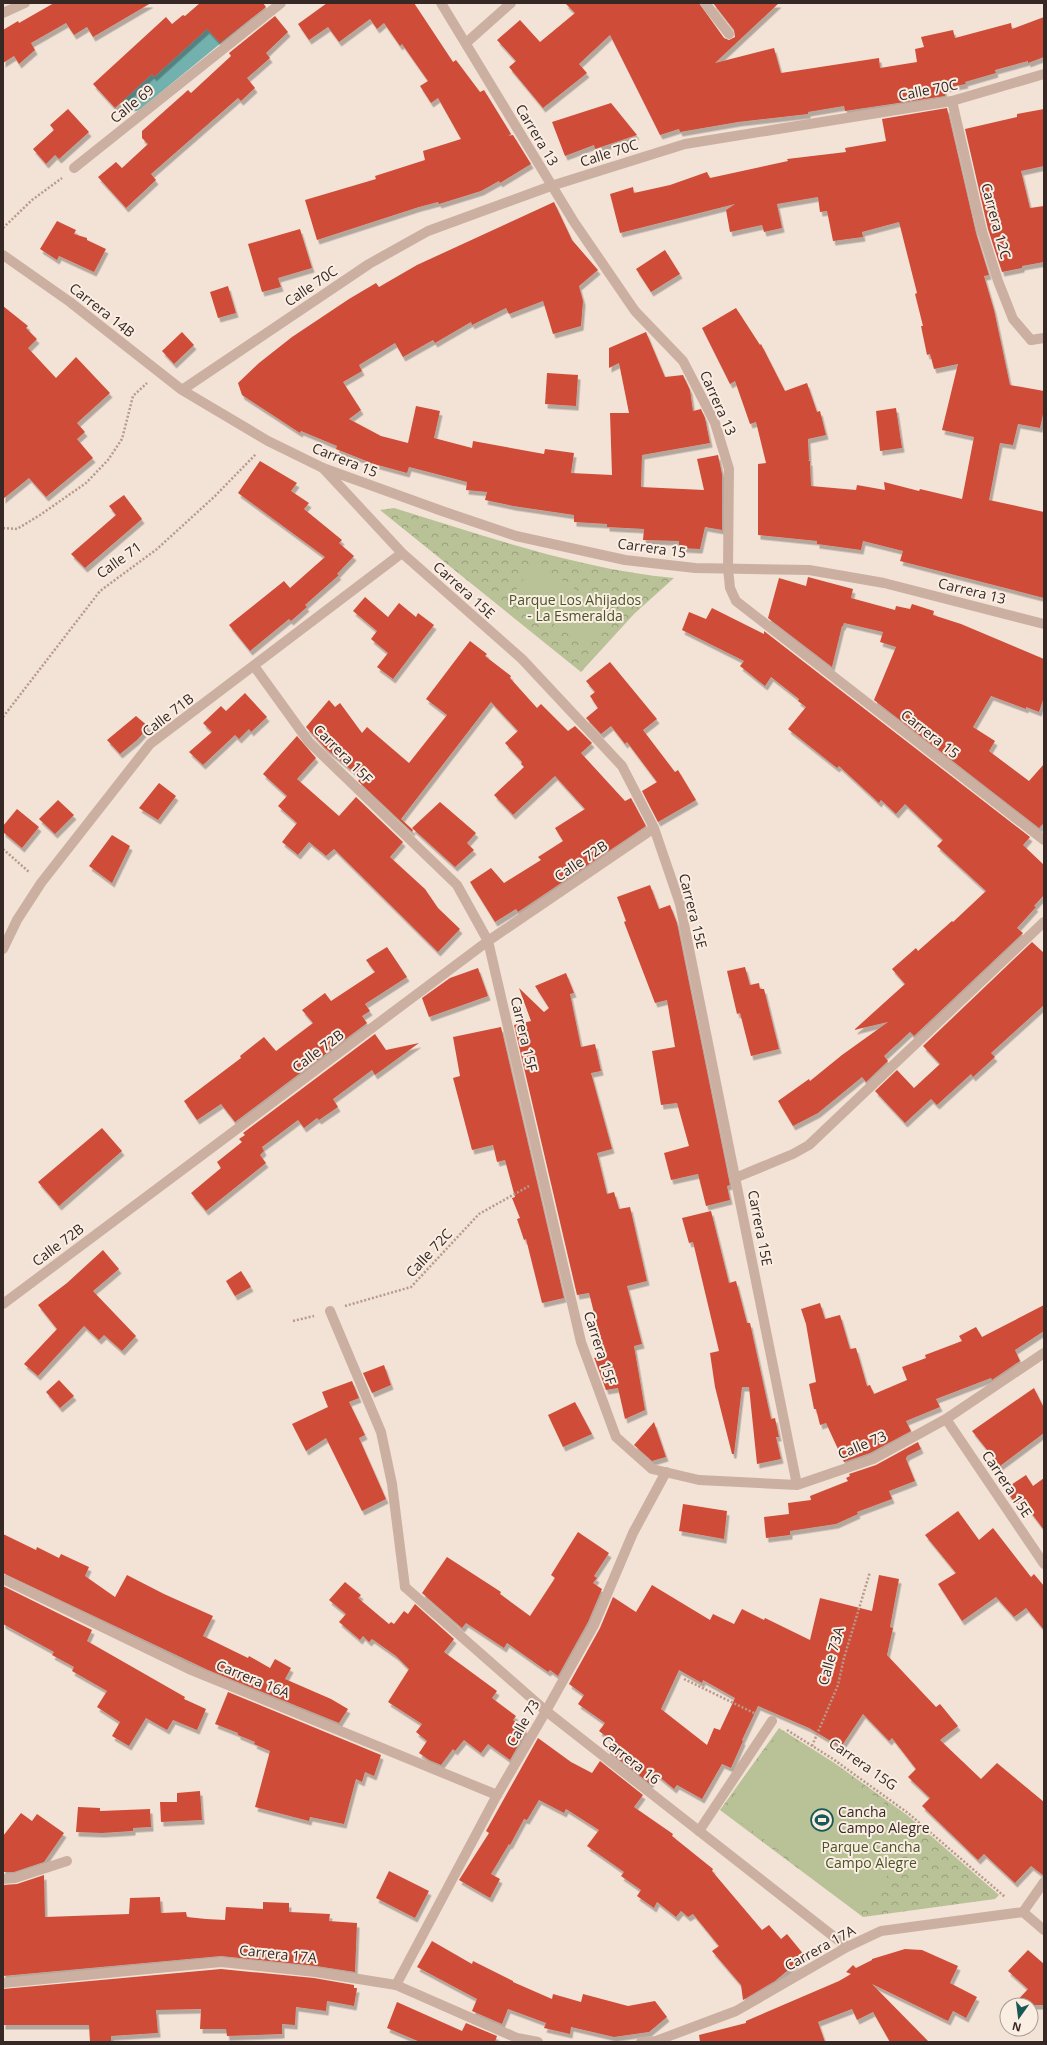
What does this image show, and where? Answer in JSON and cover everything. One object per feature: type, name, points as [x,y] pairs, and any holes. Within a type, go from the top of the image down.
[{"type":"street","points":[[3,13],[25,3]]},
{"type":"street","name":"Calle 69","points":[[74,168],[281,3]]},
{"type":"street","name":"Carrera 13","points":[[441,3],[551,186],[601,263],[635,311],[683,361],[715,423],[729,469],[728,568],[809,570],[884,583],[1044,624]]},
{"type":"street","points":[[466,43],[511,3]]},
{"type":"street","points":[[705,3],[729,34]]},
{"type":"street","name":"Calle 70C","points":[[182,390],[369,264],[428,231],[551,186],[685,144],[952,101],[1044,74]]},
{"type":"street","name":"Carrera 12C","points":[[952,101],[982,231],[1013,319],[1031,340],[1044,338]]},
{"type":"street","name":"Carrera 14B","points":[[3,255],[70,302],[182,390]]},
{"type":"street","name":"Carrera 15","points":[[182,390],[268,441],[323,468],[516,536],[625,560],[695,568],[728,568],[730,588],[736,601],[1044,840]]},
{"type":"street","name":"Carrera 15E","points":[[323,468],[402,553],[522,659],[622,766],[654,828],[680,904],[797,1484]]},
{"type":"street","name":"Calle 71B","points":[[3,949],[17,920],[42,884],[150,744],[402,553]]},
{"type":"street","name":"Carrera 15F","points":[[254,666],[308,742],[457,886],[488,942],[581,1342],[616,1436],[652,1469]]},
{"type":"street","name":"Calle 72B","points":[[3,1304],[488,942],[654,828]]},
{"type":"street","points":[[735,1178],[793,1154],[809,1145],[1044,922]]},
{"type":"street","name":"Carrera 16","points":[[330,1311],[381,1432],[392,1484],[405,1587],[546,1712],[848,1947]]},
{"type":"street","name":"Calle 73","points":[[652,1469],[699,1480],[797,1484],[873,1459],[946,1418],[1044,1353]]},
{"type":"street","name":"Carrera 15E","points":[[946,1418],[1044,1564]]},
{"type":"street","name":"Calle 73","points":[[396,1985],[497,1795],[546,1712],[594,1625],[633,1533],[666,1472]]},
{"type":"street","name":"Carrera 16A","points":[[3,1579],[189,1669],[497,1795]]},
{"type":"street","points":[[699,1831],[772,1721]]},
{"type":"street","points":[[3,1879],[15,1878],[67,1861]]},
{"type":"street","points":[[1044,1882],[1023,1912],[1044,1930]]},
{"type":"street","name":"Carrera 17A","points":[[641,2042],[656,2041],[736,2011],[848,1947],[881,1931],[1023,1912]]},
{"type":"street","name":"Carrera 17A","points":[[3,1983],[221,1962],[315,1972],[396,1985],[517,2038],[538,2042]]},
{"type":"path","points":[[3,228],[32,200],[74,168]]},
{"type":"path","points":[[3,528],[17,529],[86,484],[108,460],[122,439],[133,396],[159,371]]},
{"type":"path","name":"Calle 71","points":[[3,717],[100,591],[157,549],[214,497],[268,441]]},
{"type":"path","points":[[3,849],[42,884]]},
{"type":"path","name":"Calle 72C","points":[[293,1321],[411,1287],[479,1214],[542,1178]]},
{"type":"path","name":"Calle 73A","points":[[812,1746],[838,1685],[844,1658],[870,1572]]},
{"type":"path","name":"Carrera 15G","points":[[684,1679],[772,1721],[833,1759],[908,1813],[1023,1912]]},
{"type":"green space","name":"Parque Los Ahijados - La Esmeralda","points":[[394,508],[497,540],[567,559],[638,574],[674,578],[634,614],[581,672],[380,510]]},
{"type":"green space","points":[[536,562],[612,615],[588,648],[512,595]]},
{"type":"green space","name":"Cancha Campo Alegre","points":[[779,1728],[833,1762],[907,1815],[999,1895],[995,1899],[863,1917],[720,1810]]},
{"type":"green space","name":"Cancha Campo Alegre","points":[[781,1730],[920,1829],[862,1912],[724,1810]]},
{"type":"building","points":[[54,3],[151,3],[93,37],[87,27],[74,35],[66,23],[31,43],[35,50],[19,64],[14,56],[3,63],[3,30],[18,21],[19,23]]},
{"type":"building","points":[[200,3],[263,3],[266,7],[220,43],[207,29],[154,77],[152,74],[115,108],[93,84],[166,17],[172,24],[183,15],[185,16]]},
{"type":"building","points":[[327,3],[414,3],[453,62],[456,60],[480,92],[484,90],[511,134],[508,136],[513,135],[531,164],[500,183],[499,181],[481,191],[439,204],[438,202],[419,207],[317,240],[305,200],[376,179],[375,176],[425,160],[423,151],[461,139],[438,98],[431,103],[420,86],[428,81],[402,44],[400,46],[384,23],[377,29],[370,19],[339,42],[328,27],[309,40],[298,24]]},
{"type":"building","points":[[565,3],[699,3],[724,38],[729,40],[735,37],[734,30],[713,3],[779,3],[715,63],[774,48],[781,73],[879,58],[880,68],[917,62],[915,49],[924,47],[921,37],[953,30],[955,38],[1011,23],[1012,29],[1044,17],[1044,57],[1028,63],[1028,61],[995,70],[996,73],[965,82],[966,84],[944,88],[945,96],[845,111],[844,106],[808,112],[808,114],[738,122],[680,132],[679,129],[660,135],[610,35],[579,64],[587,73],[543,108],[509,67],[516,61],[497,40],[520,20],[540,42],[575,13]]},
{"type":"building","points":[[275,16],[288,32],[266,53],[270,58],[247,78],[255,88],[241,101],[238,98],[151,174],[156,180],[126,208],[98,177],[116,162],[122,168],[148,144],[142,138],[142,131],[188,90],[191,93],[231,56],[229,53]]},
{"type":"building","points":[[611,103],[637,135],[595,149],[594,145],[565,156],[552,122]]},
{"type":"building","points":[[947,108],[976,233],[989,275],[984,276],[994,310],[1010,385],[1044,391],[1044,410],[1040,428],[1018,424],[1013,445],[1000,443],[989,500],[1044,512],[1044,598],[900,561],[903,551],[863,541],[861,550],[817,544],[817,541],[758,535],[758,464],[766,463],[756,422],[750,424],[735,381],[730,384],[702,328],[736,308],[760,345],[761,344],[785,391],[807,383],[817,412],[820,411],[826,435],[808,439],[808,461],[810,461],[811,486],[856,490],[857,485],[885,490],[884,482],[919,491],[920,489],[962,499],[974,437],[942,430],[958,364],[934,369],[930,354],[927,355],[921,326],[923,326],[915,294],[917,293],[899,222],[862,232],[863,237],[833,241],[827,211],[820,212],[818,197],[777,204],[782,228],[764,232],[762,225],[730,232],[726,210],[735,204],[620,233],[610,194],[633,187],[634,193],[670,185],[707,172],[710,178],[788,161],[787,159],[846,152],[845,148],[886,141],[882,119]]},
{"type":"building","points":[[68,109],[89,132],[59,159],[55,155],[46,164],[33,149],[54,130],[50,125]]},
{"type":"building","points":[[1044,109],[1044,166],[1021,171],[1030,208],[1044,206],[1044,262],[1022,266],[1022,268],[1002,272],[988,229],[965,129],[1017,117],[1017,114]]},
{"type":"building","points":[[554,202],[572,240],[598,270],[579,286],[583,301],[581,326],[553,334],[543,301],[509,314],[506,308],[472,325],[471,322],[435,343],[433,340],[403,357],[395,343],[359,365],[362,371],[343,382],[361,410],[349,419],[381,436],[408,443],[416,406],[440,411],[434,438],[472,448],[473,441],[544,454],[545,449],[574,453],[571,473],[612,475],[610,413],[629,413],[619,363],[609,368],[609,348],[646,332],[665,377],[683,375],[690,390],[693,411],[701,409],[705,418],[710,443],[642,455],[641,487],[704,490],[697,459],[718,455],[722,474],[722,530],[705,527],[700,549],[679,548],[679,541],[643,540],[644,529],[607,527],[607,524],[574,522],[574,515],[513,506],[485,500],[487,492],[466,490],[467,482],[409,467],[407,473],[374,464],[336,449],[337,446],[301,431],[300,433],[242,395],[238,383],[259,363],[292,337],[349,299],[376,283],[379,287],[417,265]]},
{"type":"building","points":[[57,221],[76,230],[74,234],[87,238],[87,240],[106,249],[94,272],[59,256],[57,260],[40,249]]},
{"type":"building","points":[[300,229],[312,268],[278,278],[281,287],[262,292],[248,244]]},
{"type":"building","points":[[665,250],[680,274],[651,292],[636,269]]},
{"type":"building","points":[[228,286],[236,313],[218,318],[210,292]]},
{"type":"building","points":[[3,306],[28,326],[26,328],[37,339],[28,348],[56,378],[76,357],[110,393],[77,423],[85,432],[77,439],[93,458],[46,497],[29,478],[3,499]]},
{"type":"building","points":[[182,332],[194,345],[174,364],[162,351]]},
{"type":"building","points":[[547,373],[578,375],[576,406],[545,404]]},
{"type":"building","points":[[896,408],[902,448],[880,451],[876,411]]},
{"type":"building","points":[[260,461],[297,483],[291,491],[309,503],[304,509],[342,540],[339,543],[354,556],[337,574],[339,575],[305,605],[307,607],[291,621],[289,619],[250,651],[229,625],[284,581],[290,588],[325,557],[238,493]]},
{"type":"building","points":[[124,495],[142,519],[85,568],[71,554],[116,515],[109,506]]},
{"type":"building","points":[[808,577],[853,589],[851,598],[895,610],[896,606],[910,609],[912,604],[934,611],[933,615],[961,624],[1044,659],[1044,697],[1039,712],[1026,707],[1026,709],[991,696],[973,727],[995,741],[989,751],[1029,781],[1044,764],[1044,823],[1039,828],[874,700],[896,647],[880,642],[883,632],[844,623],[832,667],[768,618],[779,578],[806,586]]},
{"type":"building","points":[[365,597],[388,617],[399,603],[416,617],[418,613],[434,625],[393,679],[377,667],[388,653],[371,639],[377,631],[353,611]]},
{"type":"building","points":[[712,608],[764,634],[764,631],[1030,837],[1023,845],[1044,865],[1044,895],[1034,906],[1036,907],[1017,928],[1023,933],[914,1036],[910,1032],[884,1056],[888,1061],[866,1082],[862,1077],[818,1113],[793,1126],[778,1101],[809,1079],[810,1081],[842,1055],[888,1022],[854,1030],[905,984],[892,969],[916,948],[918,951],[952,921],[953,922],[986,891],[937,846],[943,840],[905,804],[896,814],[881,800],[879,803],[839,766],[837,768],[788,729],[806,707],[798,701],[799,699],[771,677],[765,686],[740,666],[744,661],[682,630],[689,612],[706,619]]},
{"type":"building","points":[[470,641],[487,654],[485,656],[511,676],[510,678],[537,708],[541,704],[568,731],[575,726],[592,743],[581,753],[625,801],[631,798],[646,826],[518,912],[516,909],[495,922],[470,882],[491,868],[504,883],[541,860],[538,857],[563,841],[555,828],[585,809],[555,776],[513,815],[494,795],[524,767],[521,764],[522,762],[505,743],[518,731],[491,702],[401,819],[413,830],[412,832],[358,781],[361,778],[325,748],[306,727],[329,700],[335,707],[340,703],[362,733],[367,727],[409,763],[447,715],[426,699]]},
{"type":"building","points":[[610,662],[657,719],[643,730],[675,772],[678,770],[696,800],[658,822],[642,791],[657,782],[627,742],[625,744],[611,726],[601,734],[586,718],[598,708],[590,696],[595,692],[586,681]]},
{"type":"building","points":[[245,693],[267,717],[251,732],[249,729],[239,739],[235,735],[203,765],[189,752],[212,732],[203,723],[221,706],[226,711]]},
{"type":"building","points":[[136,716],[149,727],[137,740],[120,754],[107,740]]},
{"type":"building","points":[[297,736],[316,758],[297,779],[339,816],[356,797],[403,842],[390,857],[425,889],[438,908],[460,929],[438,952],[334,849],[326,856],[309,842],[298,855],[282,842],[297,823],[278,806],[287,796],[263,774]]},
{"type":"building","points":[[159,783],[176,796],[158,820],[139,808]]},
{"type":"building","points":[[58,800],[74,815],[55,834],[39,819]]},
{"type":"building","points":[[440,802],[476,833],[467,843],[474,850],[455,867],[412,828]]},
{"type":"building","points":[[17,809],[39,827],[22,848],[3,832],[3,826]]},
{"type":"building","points":[[112,835],[130,846],[112,883],[89,866]]},
{"type":"building","points":[[650,885],[659,909],[670,905],[677,923],[730,1185],[727,1186],[730,1200],[706,1206],[698,1174],[671,1180],[664,1153],[689,1146],[677,1103],[661,1105],[652,1051],[675,1047],[667,1000],[655,1003],[624,922],[626,921],[617,897]]},
{"type":"building","points":[[1032,942],[1044,953],[1044,1005],[991,1053],[995,1057],[973,1077],[971,1074],[937,1105],[931,1099],[905,1123],[875,1091],[897,1070],[914,1088],[940,1064],[923,1046]]},
{"type":"building","points":[[387,947],[407,977],[365,1004],[370,1011],[362,1016],[367,1023],[235,1122],[221,1104],[197,1120],[184,1101],[241,1058],[240,1056],[264,1037],[276,1051],[313,1023],[302,1010],[325,993],[331,1001],[375,972],[366,960]]},
{"type":"building","points":[[745,967],[750,985],[759,983],[760,989],[764,989],[779,1049],[751,1056],[740,1013],[737,1014],[727,971]]},
{"type":"building","points":[[478,968],[488,996],[429,1017],[422,998],[450,978]]},
{"type":"building","points":[[566,973],[574,993],[570,994],[581,1047],[595,1044],[601,1071],[591,1073],[612,1149],[597,1153],[607,1194],[614,1192],[619,1209],[630,1207],[647,1281],[627,1286],[642,1344],[634,1346],[645,1410],[625,1419],[618,1388],[606,1390],[594,1358],[605,1356],[589,1293],[577,1295],[514,1025],[531,1021],[519,988],[544,1012],[549,1008],[535,986]]},
{"type":"building","points":[[501,1027],[564,1298],[542,1303],[526,1239],[524,1240],[517,1219],[520,1218],[512,1198],[515,1197],[505,1160],[497,1162],[493,1145],[472,1150],[453,1078],[460,1076],[453,1037]]},
{"type":"building","points":[[375,1034],[386,1050],[419,1043],[375,1075],[372,1070],[333,1099],[338,1107],[319,1120],[317,1118],[304,1128],[298,1120],[262,1147],[264,1151],[260,1155],[266,1163],[206,1211],[191,1193],[221,1168],[217,1162],[242,1142],[239,1139],[245,1135],[243,1133]]},
{"type":"building","points":[[102,1128],[122,1151],[59,1206],[38,1182]]},
{"type":"building","points":[[711,1211],[729,1283],[736,1281],[747,1323],[750,1323],[771,1419],[775,1418],[779,1437],[776,1437],[781,1459],[757,1464],[749,1387],[742,1387],[734,1454],[732,1454],[715,1387],[710,1353],[719,1351],[693,1242],[689,1243],[682,1218]]},
{"type":"building","points":[[103,1250],[119,1269],[93,1291],[136,1336],[122,1351],[104,1335],[99,1340],[84,1326],[38,1376],[24,1364],[57,1329],[38,1305],[67,1283]]},
{"type":"building","points":[[241,1271],[251,1287],[235,1296],[226,1281]]},
{"type":"building","points":[[820,1303],[825,1319],[840,1315],[850,1349],[856,1348],[867,1386],[870,1385],[874,1394],[907,1380],[902,1367],[926,1358],[925,1355],[962,1341],[959,1336],[976,1327],[982,1337],[1044,1305],[1044,1331],[1015,1350],[1020,1361],[992,1380],[991,1378],[936,1399],[940,1407],[906,1421],[911,1431],[870,1453],[844,1462],[826,1423],[820,1425],[816,1409],[814,1409],[809,1384],[816,1382],[806,1324],[801,1309]]},
{"type":"building","points":[[384,1365],[391,1385],[372,1393],[363,1373]]},
{"type":"building","points":[[59,1380],[74,1396],[60,1408],[46,1392]]},
{"type":"building","points":[[352,1381],[359,1398],[349,1402],[365,1435],[359,1438],[386,1499],[362,1511],[326,1438],[306,1451],[292,1424],[328,1407],[322,1392]]},
{"type":"building","points":[[1034,1388],[1044,1408],[1044,1433],[1000,1466],[972,1431]]},
{"type":"building","points":[[575,1402],[592,1434],[563,1447],[548,1415]]},
{"type":"building","points":[[654,1422],[666,1457],[652,1461],[634,1445]]},
{"type":"building","points":[[918,1442],[921,1449],[907,1456],[906,1459],[915,1481],[889,1491],[892,1499],[857,1512],[858,1514],[836,1524],[790,1531],[790,1535],[766,1538],[764,1517],[789,1514],[788,1503],[811,1500],[810,1496],[848,1481],[846,1478],[850,1476],[849,1474],[876,1465]]},
{"type":"building","points":[[1026,1475],[1033,1486],[1044,1478],[1044,1530],[1026,1506],[1020,1510],[1005,1489]]},
{"type":"building","points":[[683,1504],[727,1511],[724,1539],[679,1531]]},
{"type":"building","points":[[958,1511],[979,1540],[993,1528],[1031,1577],[1034,1574],[1044,1586],[1044,1630],[1026,1608],[1014,1617],[996,1597],[962,1621],[938,1584],[956,1573],[925,1535]]},
{"type":"building","points":[[578,1532],[609,1553],[594,1576],[597,1578],[593,1583],[602,1589],[588,1622],[558,1676],[550,1670],[548,1672],[507,1643],[504,1648],[466,1623],[462,1628],[422,1593],[447,1557],[501,1592],[500,1594],[530,1616],[555,1578],[551,1575]]},
{"type":"building","points":[[3,1534],[36,1550],[37,1547],[59,1558],[61,1554],[89,1567],[85,1576],[115,1597],[127,1575],[164,1594],[213,1616],[203,1636],[248,1658],[249,1656],[270,1668],[275,1659],[291,1668],[285,1679],[331,1699],[348,1709],[339,1723],[208,1670],[3,1573]]},
{"type":"building","points":[[879,1575],[899,1579],[890,1627],[893,1628],[887,1655],[936,1707],[940,1704],[958,1726],[940,1740],[981,1779],[997,1763],[1044,1802],[1044,1876],[1031,1866],[1015,1883],[984,1854],[978,1860],[922,1806],[930,1798],[908,1777],[916,1769],[892,1738],[889,1741],[863,1714],[841,1747],[809,1728],[758,1706],[731,1768],[722,1764],[702,1799],[677,1785],[674,1789],[657,1775],[650,1784],[607,1750],[612,1741],[599,1731],[605,1723],[578,1704],[584,1695],[569,1684],[600,1628],[613,1597],[636,1612],[652,1585],[710,1620],[713,1614],[734,1624],[742,1609],[764,1620],[765,1618],[810,1640],[820,1598],[872,1611]],"holes":[[[679,1670],[702,1683],[703,1680],[735,1698],[720,1730],[714,1728],[707,1745],[661,1709]]]},
{"type":"building","points":[[345,1582],[361,1595],[358,1598],[389,1624],[391,1622],[394,1624],[404,1611],[408,1614],[415,1604],[454,1639],[444,1652],[497,1691],[492,1698],[516,1716],[513,1720],[527,1730],[510,1760],[488,1744],[481,1753],[464,1740],[455,1751],[453,1749],[441,1765],[429,1760],[419,1753],[427,1741],[416,1732],[422,1724],[388,1702],[409,1669],[396,1656],[372,1639],[369,1642],[363,1636],[360,1640],[339,1622],[346,1614],[329,1600]]},
{"type":"building","points":[[3,1586],[92,1630],[87,1641],[185,1697],[184,1699],[206,1709],[197,1730],[173,1720],[167,1730],[146,1718],[129,1746],[112,1736],[120,1722],[97,1707],[107,1691],[72,1671],[74,1667],[52,1655],[54,1652],[3,1624]]},
{"type":"building","points":[[228,1692],[381,1755],[374,1776],[365,1772],[362,1782],[356,1779],[344,1824],[310,1817],[309,1821],[255,1807],[270,1751],[254,1744],[255,1742],[238,1735],[238,1733],[215,1724]]},
{"type":"building","points":[[538,1738],[571,1762],[592,1773],[600,1761],[643,1795],[634,1807],[673,1834],[672,1836],[713,1869],[712,1871],[762,1930],[769,1925],[781,1939],[787,1934],[805,1956],[775,1981],[743,2000],[741,1985],[712,1951],[719,1946],[693,1914],[688,1917],[681,1911],[676,1917],[657,1902],[654,1908],[637,1896],[641,1890],[621,1876],[624,1872],[587,1846],[599,1830],[566,1809],[564,1813],[539,1800],[527,1820],[524,1819],[510,1845],[509,1844],[491,1874],[500,1879],[490,1898],[459,1880],[489,1833],[486,1831]]},
{"type":"building","points":[[200,1791],[202,1820],[161,1822],[160,1802],[177,1802],[177,1793]]},
{"type":"building","points":[[78,1807],[100,1808],[100,1811],[150,1809],[151,1827],[133,1828],[133,1831],[102,1833],[76,1832]]},
{"type":"building","points":[[21,1813],[32,1821],[37,1814],[64,1833],[44,1862],[14,1872],[3,1872],[3,1836]]},
{"type":"building","points":[[389,1871],[429,1891],[415,1918],[376,1898]]},
{"type":"building","points":[[44,1875],[45,1917],[129,1914],[130,1898],[160,1897],[161,1913],[186,1912],[187,1917],[206,1919],[225,1920],[226,1907],[263,1909],[263,1902],[289,1903],[289,1912],[330,1914],[329,1921],[357,1923],[355,1972],[316,1966],[221,1956],[3,1976],[3,1885],[17,1884]]},
{"type":"building","points":[[432,1941],[472,1964],[473,1961],[513,1982],[552,1999],[553,1994],[581,2002],[583,1994],[628,2006],[655,2001],[667,2017],[649,2032],[614,2037],[571,2027],[570,2034],[544,2028],[546,2023],[508,2009],[502,2024],[472,2011],[477,1999],[417,1967]]},
{"type":"building","points":[[905,1949],[922,1950],[958,1966],[950,1983],[977,1997],[966,2018],[953,2011],[948,2021],[872,1984],[929,2042],[890,2042],[873,2012],[857,2020],[852,2009],[818,2022],[825,2042],[700,2042],[699,2035],[746,2023],[746,2021],[839,1981],[851,1974],[846,1972],[853,1965],[856,1968],[872,1959]]},
{"type":"building","points":[[1028,1950],[1044,1964],[1044,2005],[1039,2005],[1039,1997],[1020,1997],[1028,1989],[1008,1971]]},
{"type":"building","points":[[221,1969],[314,1978],[354,1985],[354,1988],[357,1988],[354,2006],[327,2001],[326,2011],[296,2007],[295,2025],[282,2024],[282,2034],[227,2036],[226,2029],[200,2029],[201,2009],[156,2010],[158,2033],[111,2036],[111,2042],[90,2042],[89,2025],[3,2025],[3,1989]]},
{"type":"building","points":[[397,2002],[462,2031],[466,2023],[497,2036],[495,2042],[420,2042],[387,2028]]},
{"type":"waterway","points":[[133,99],[250,3]]},
{"type":"place","name":"Cancha Campo Alegre","points":[[822,1820]]},
{"type":"park label","name":"Parque Cancha Campo Alegre","points":[[871,1856]]}]
